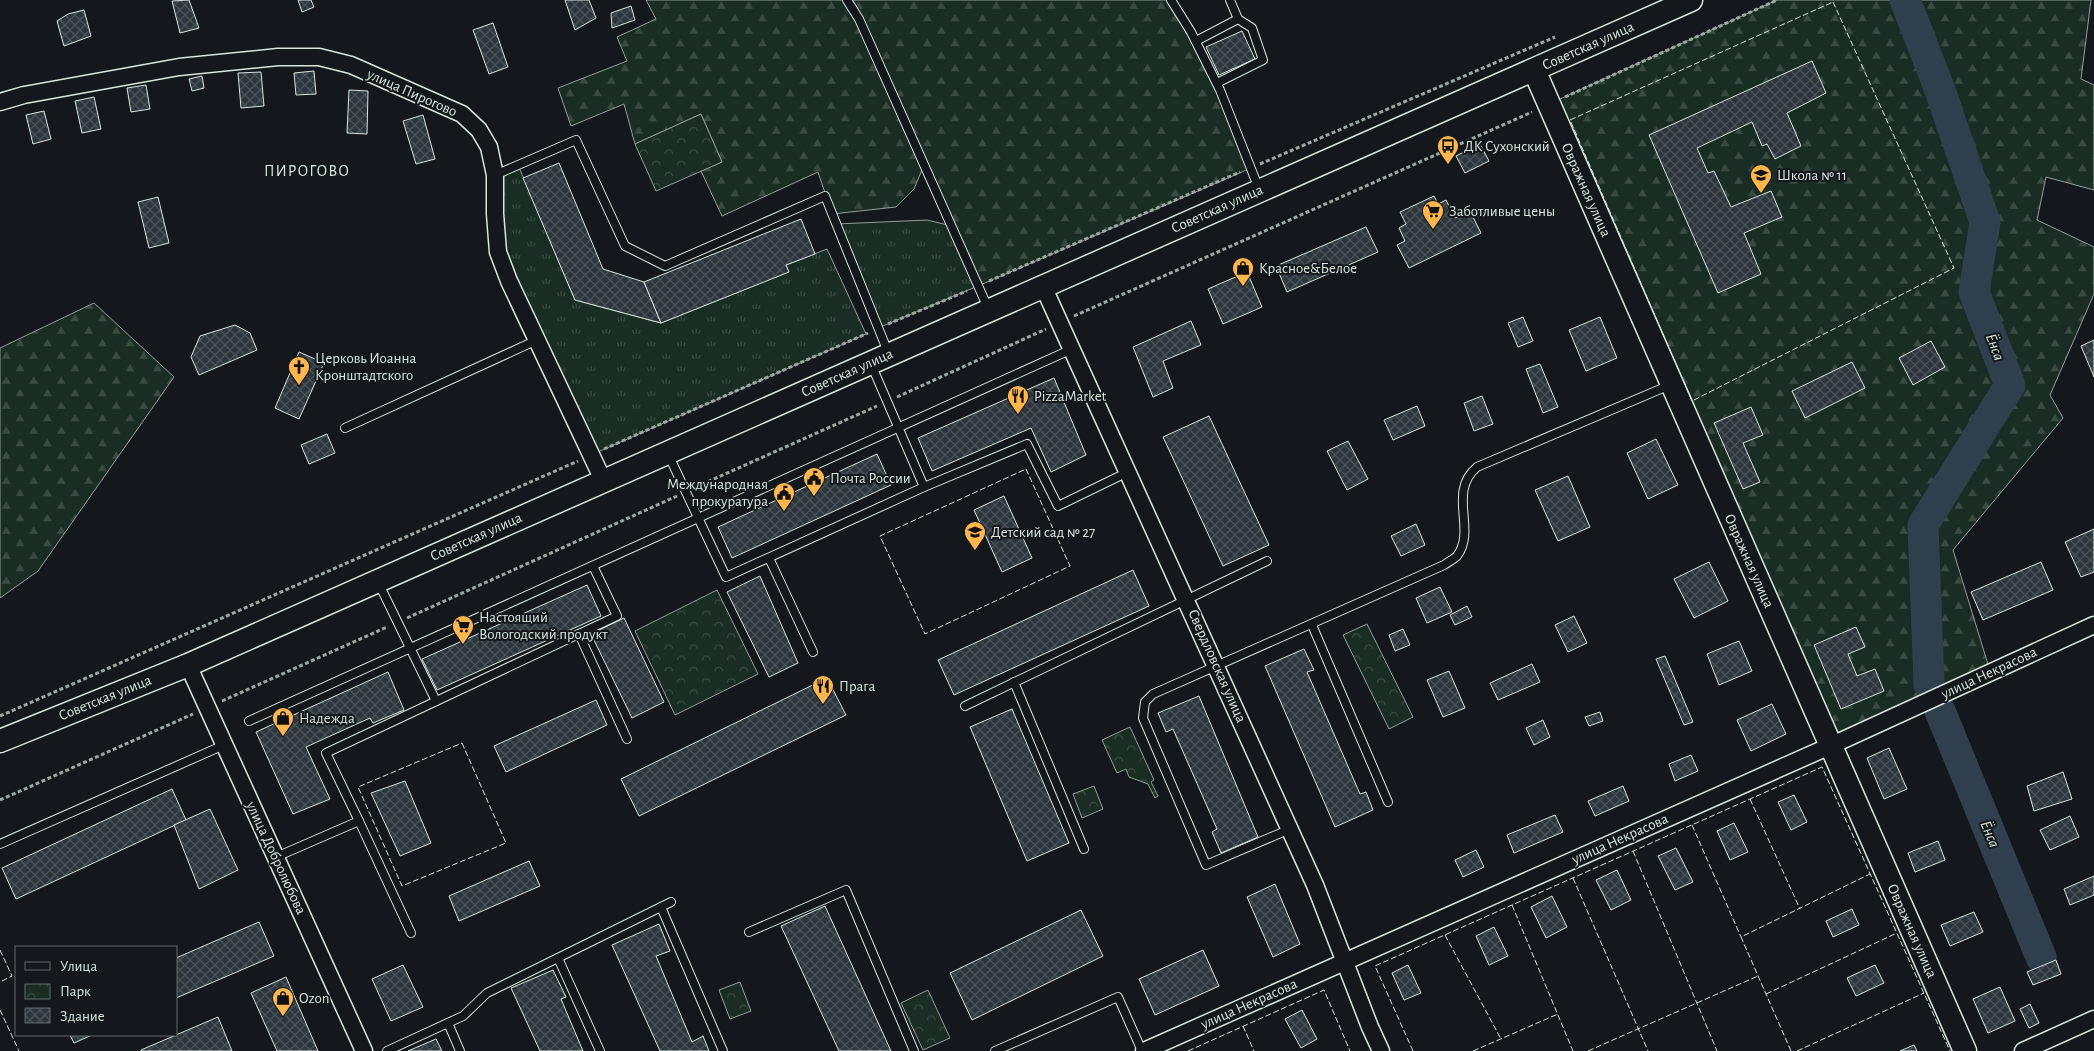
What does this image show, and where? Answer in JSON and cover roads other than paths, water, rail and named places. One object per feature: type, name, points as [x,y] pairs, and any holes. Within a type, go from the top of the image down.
[{"type":"main road","name":"Советская улица","points":[[0,741],[188,665],[602,480],[1691,0]]},
{"type":"main road","name":"Овражная улица","points":[[1534,70],[1965,1051]]},
{"type":"street","name":"улица Пирогово","points":[[0,102],[24,95],[180,66],[278,57],[319,57],[351,65],[462,114],[478,130],[489,147],[495,175],[495,214],[498,252],[509,281],[602,480]]},
{"type":"street","name":"Свердловская улица","points":[[1043,286],[1290,829],[1346,961],[1370,1027],[1381,1051]]},
{"type":"street","name":"улица Некрасова","points":[[1143,1051],[1830,746],[2094,625]]},
{"type":"street","name":"улица Добролюбова","points":[[188,665],[364,1051]]},
{"type":"street","points":[[2023,1051],[2094,1019]]},
{"type":"lane","points":[[847,0],[859,19],[989,310]]},
{"type":"lane","points":[[1171,0],[1196,41],[1217,83],[1260,190]]},
{"type":"lane","points":[[1217,83],[1263,60],[1252,28],[1238,19],[1230,0]]},
{"type":"lane","points":[[1196,41],[1238,19]]},
{"type":"lane","points":[[495,175],[576,140],[625,246],[665,266],[825,196],[878,328],[879,358],[887,401],[924,487]]},
{"type":"lane","points":[[345,428],[537,340]]},
{"type":"lane","points":[[248,721],[1072,349]]},
{"type":"lane","points":[[1290,829],[1206,864],[1143,718],[1145,702],[1153,694],[1312,625],[1444,564],[1456,556],[1463,544],[1462,498],[1464,482],[1477,467],[1672,384]]},
{"type":"lane","points":[[667,452],[726,577],[924,487],[1027,444],[1058,506],[1128,472]]},
{"type":"lane","points":[[769,558],[813,652]]},
{"type":"lane","points":[[965,706],[1267,561]]},
{"type":"lane","points":[[411,933],[326,753],[618,616],[592,566]]},
{"type":"lane","points":[[377,580],[436,702]]},
{"type":"lane","points":[[1312,625],[1388,802]]},
{"type":"lane","points":[[579,634],[627,739]]},
{"type":"lane","points":[[1014,682],[1084,849]]},
{"type":"lane","points":[[0,844],[224,745]]},
{"type":"lane","points":[[276,857],[359,821]]},
{"type":"lane","points":[[749,932],[846,890],[914,1051]]},
{"type":"lane","points":[[387,1051],[463,1016],[487,993],[671,902]]},
{"type":"lane","points":[[661,907],[724,1051]]},
{"type":"lane","points":[[558,958],[600,1051]]},
{"type":"lane","points":[[995,1051],[1118,997],[1143,1051]]},
{"type":"lane","points":[[448,1023],[460,1051]]},
{"type":"waterway","name":"Ёнса","points":[[1905,0],[1940,90],[1985,222],[1974,292],[2010,385],[1923,525],[1929,684]]},
{"type":"waterway","name":"Ёнса","points":[[1940,711],[2041,957]]},
{"type":"place","name":"ДК Сухонский","points":[[1448,165]]},
{"type":"place","name":"Школа № 11","points":[[1761,194]]},
{"type":"place","name":"Заботливые цены","points":[[1433,230]]},
{"type":"place","name":"Красное&Белое","points":[[1243,287]]},
{"type":"place","name":"Церковь Иоанна Кронштадтского","points":[[299,386]]},
{"type":"place","name":"PizzaMarket","points":[[1018,415]]},
{"type":"place","name":"Почта России","points":[[814,497]]},
{"type":"place","name":"Международная прокуратура","points":[[784,512]]},
{"type":"place","name":"Детский сад № 27","points":[[975,551]]},
{"type":"place","name":"Настоящий Вологодский продукт","points":[[463,645]]},
{"type":"place","name":"Прага","points":[[823,705]]},
{"type":"place","name":"Надежда","points":[[283,737]]},
{"type":"place","name":"Ozon","points":[[283,1017]]},
{"type":"district","name":"ПИРОГОВО","points":[[307,171]]}]
